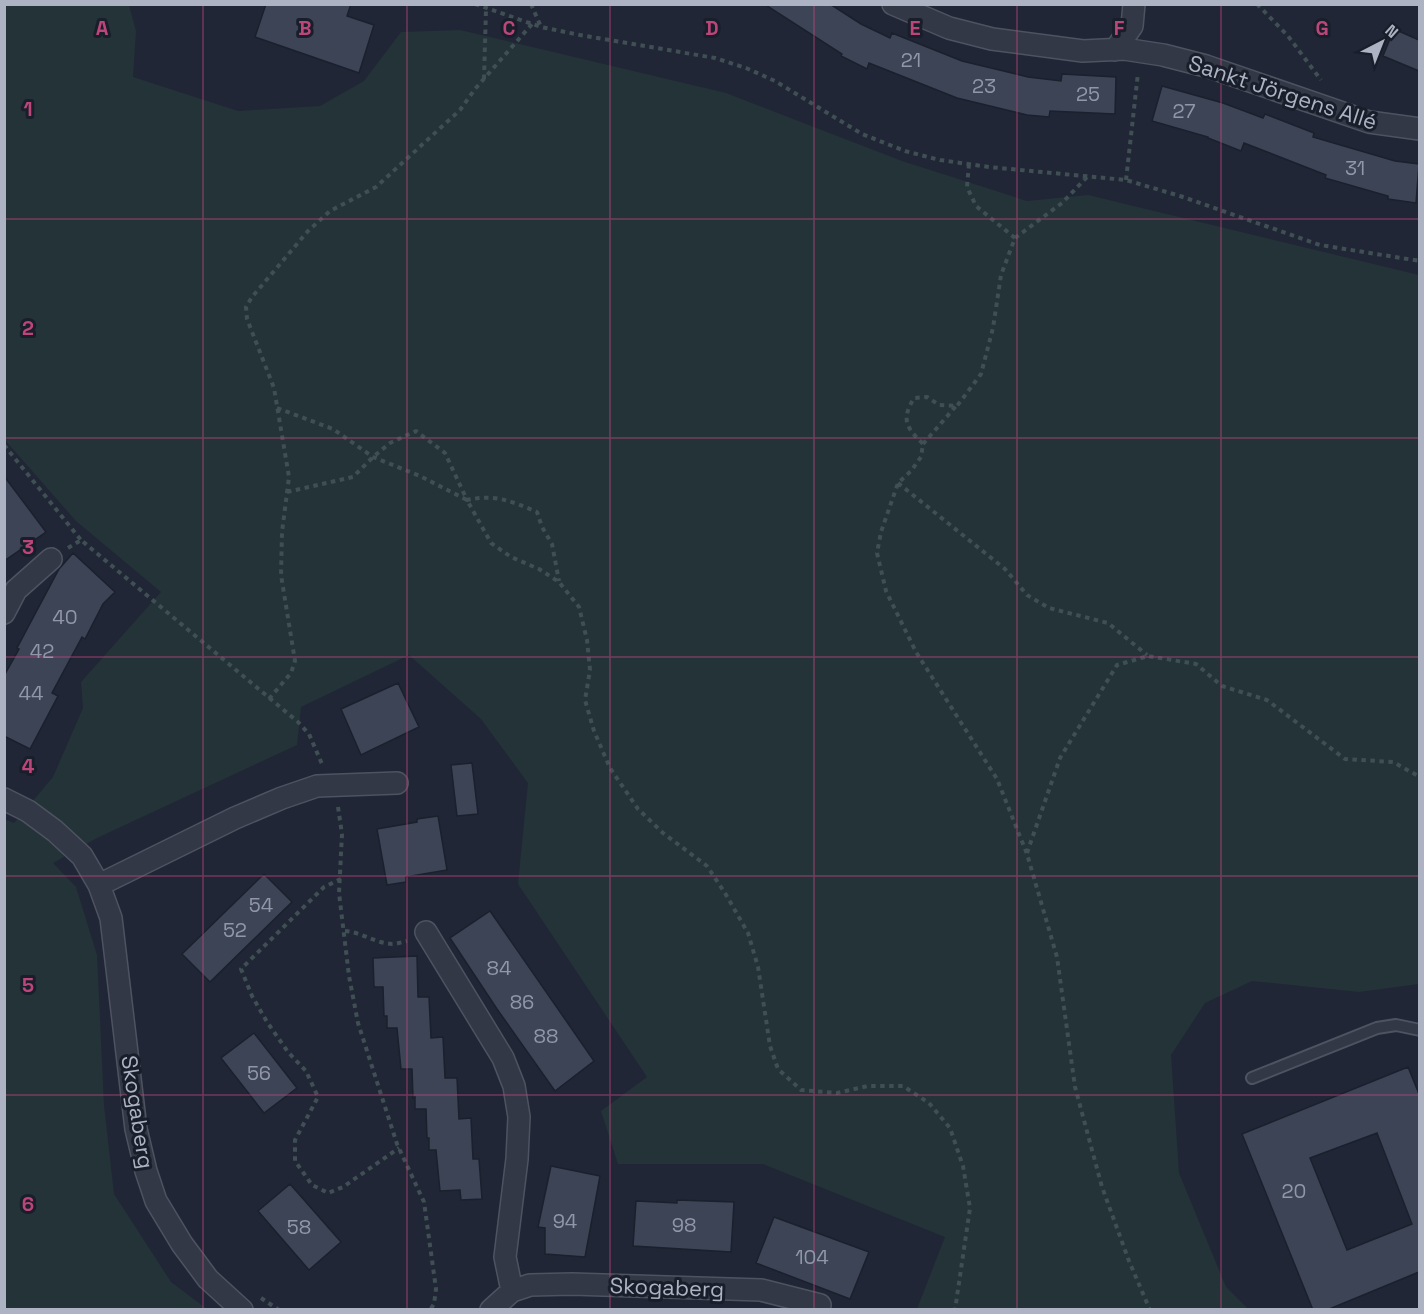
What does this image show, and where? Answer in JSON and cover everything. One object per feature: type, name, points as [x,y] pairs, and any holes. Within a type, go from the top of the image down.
[{"type":"street","name":"Sankt Jörgens Allé","points":[[893,4],[949,28],[992,39],[1083,51],[1144,52],[1206,66],[1369,122],[1419,129]]},
{"type":"street","points":[[1134,4],[1132,26],[1144,52]]},
{"type":"street","points":[[1115,50],[1132,26]]},
{"type":"street","points":[[4,613],[16,590],[51,559]]},
{"type":"street","points":[[99,885],[235,818],[299,792],[331,784],[396,783]]},
{"type":"street","name":"Skogaberg","points":[[4,799],[28,811],[55,831],[82,856],[99,885],[111,918],[136,1129],[156,1202],[182,1244],[208,1279],[242,1310]]},
{"type":"street","points":[[426,933],[503,1058],[514,1086],[519,1117],[517,1159],[505,1257],[512,1291]]},
{"type":"street","name":"Skogaberg","points":[[491,1310],[512,1291],[530,1285],[572,1284],[761,1290],[820,1305]]},
{"type":"lane","points":[[1252,1078],[1377,1028],[1396,1025],[1419,1030]]},
{"type":"path","points":[[475,4],[541,27],[715,58],[775,81],[862,134],[905,151],[940,160],[969,164],[1126,180],[1180,196],[1320,245],[1419,261]]},
{"type":"path","points":[[531,4],[541,27]]},
{"type":"path","points":[[1257,4],[1305,57],[1342,114]]},
{"type":"path","points":[[484,79],[486,9]]},
{"type":"path","points":[[269,699],[291,673],[295,661],[281,575],[282,532],[289,477],[274,388],[247,319],[246,307],[308,231],[330,211],[376,187],[460,110],[532,24]]},
{"type":"path","points":[[1126,180],[1144,52]]},
{"type":"path","points":[[969,164],[967,187],[976,206],[1015,238]]},
{"type":"path","points":[[1088,176],[1062,203],[1015,238],[1001,275],[993,328],[981,374],[957,406],[923,444],[921,457],[898,483],[876,553],[886,591],[916,652],[997,779],[1027,854],[1057,957],[1075,1087],[1102,1187],[1149,1307],[1140,1310]]},
{"type":"path","points":[[923,444],[909,430],[906,410],[914,398],[927,397],[939,405],[957,406]]},
{"type":"path","points":[[277,408],[333,429],[373,456],[420,476],[467,500],[486,496],[515,502],[537,512],[552,544],[559,582]]},
{"type":"path","points":[[287,492],[353,477],[373,456],[390,443],[416,431],[445,453],[467,500],[491,543],[511,557],[539,569],[559,582],[579,607],[587,640],[590,670],[585,700],[594,731],[610,768],[638,810],[663,833],[707,866],[748,933],[758,967],[770,1046],[778,1069],[801,1090],[837,1093],[868,1086],[903,1086],[929,1103],[950,1128],[963,1166],[970,1208],[956,1310]]},
{"type":"path","points":[[4,445],[81,540],[298,722],[309,734],[331,784],[339,810],[342,834],[339,893],[349,976],[358,1023],[399,1148],[424,1202],[436,1289],[434,1304],[430,1310]]},
{"type":"path","points":[[898,483],[1005,569],[1027,595],[1049,608],[1108,623],[1148,656]]},
{"type":"path","points":[[51,559],[81,540]]},
{"type":"path","points":[[1027,854],[1060,758],[1117,664],[1148,656],[1196,664],[1222,686],[1267,700],[1345,759],[1393,762],[1419,777]]},
{"type":"path","points":[[341,879],[324,887],[241,969],[252,996],[267,1022],[288,1052],[306,1071],[318,1097],[295,1140],[295,1161],[312,1185],[328,1193],[343,1187],[399,1148]]},
{"type":"path","points":[[344,931],[392,944],[413,940],[426,933]]},
{"type":"shaded area","points":[[5,5],[129,5],[136,31],[133,77],[238,111],[320,106],[364,81],[401,32],[460,30],[726,93],[902,161],[1027,201],[1088,195],[1419,275],[1419,984],[1359,992],[1252,981],[1205,1003],[1171,1055],[1179,1173],[1226,1287],[1248,1309],[917,1309],[945,1237],[763,1164],[618,1164],[601,1111],[647,1077],[518,884],[528,783],[481,719],[409,655],[301,707],[297,745],[97,838],[53,863],[76,887],[97,955],[104,1105],[114,1194],[171,1282],[207,1309],[5,1309],[4,819],[14,823],[53,777],[83,708],[81,682],[161,592],[76,521],[5,440]]},
{"type":"building","points":[[266,4],[351,4],[347,16],[374,25],[359,73],[255,37]]},
{"type":"building","points":[[764,4],[830,4],[861,24],[890,38],[892,33],[962,61],[1028,77],[1061,81],[1062,74],[1116,77],[1115,114],[1050,111],[1049,117],[1027,115],[957,98],[869,63],[867,69],[841,56],[842,54]]},
{"type":"building","points":[[1394,29],[1419,40],[1419,71],[1383,56]]},
{"type":"building","points":[[1162,86],[1223,103],[1263,118],[1265,114],[1314,133],[1313,137],[1395,161],[1419,164],[1416,203],[1388,199],[1388,196],[1325,178],[1326,175],[1244,143],[1241,151],[1208,137],[1152,121]]},
{"type":"building","points":[[4,476],[46,532],[4,561]]},
{"type":"building","points":[[73,553],[115,592],[103,604],[85,639],[82,637],[52,693],[58,696],[30,749],[4,736],[4,676],[59,569]]},
{"type":"building","points":[[398,683],[419,727],[361,755],[341,709]]},
{"type":"building","points":[[472,763],[478,814],[457,816],[451,765]]},
{"type":"building","points":[[438,816],[447,870],[406,877],[406,882],[387,885],[377,829]]},
{"type":"building","points":[[264,874],[292,902],[210,982],[182,954]]},
{"type":"building","points":[[490,911],[594,1061],[555,1091],[450,938]]},
{"type":"building","points":[[417,956],[418,997],[429,997],[431,1038],[443,1037],[445,1078],[457,1078],[459,1119],[471,1118],[473,1159],[479,1159],[482,1199],[461,1200],[460,1190],[440,1191],[436,1150],[429,1150],[426,1109],[415,1109],[412,1069],[401,1069],[397,1028],[387,1028],[387,1016],[384,1016],[383,987],[374,987],[373,958]]},
{"type":"building","points":[[254,1033],[297,1088],[264,1113],[221,1058]]},
{"type":"building","points":[[1408,1067],[1419,1094],[1419,1272],[1327,1310],[1313,1310],[1242,1134]],"holes":[[[1377,1133],[1412,1224],[1347,1250],[1310,1158]]]},
{"type":"building","points":[[551,1166],[600,1176],[585,1257],[545,1254],[545,1228],[538,1227]]},
{"type":"building","points":[[290,1184],[341,1242],[309,1270],[258,1211]]},
{"type":"building","points":[[677,1200],[734,1202],[731,1252],[633,1246],[636,1201],[677,1203]]},
{"type":"building","points":[[774,1217],[869,1252],[850,1299],[756,1263]]}]
